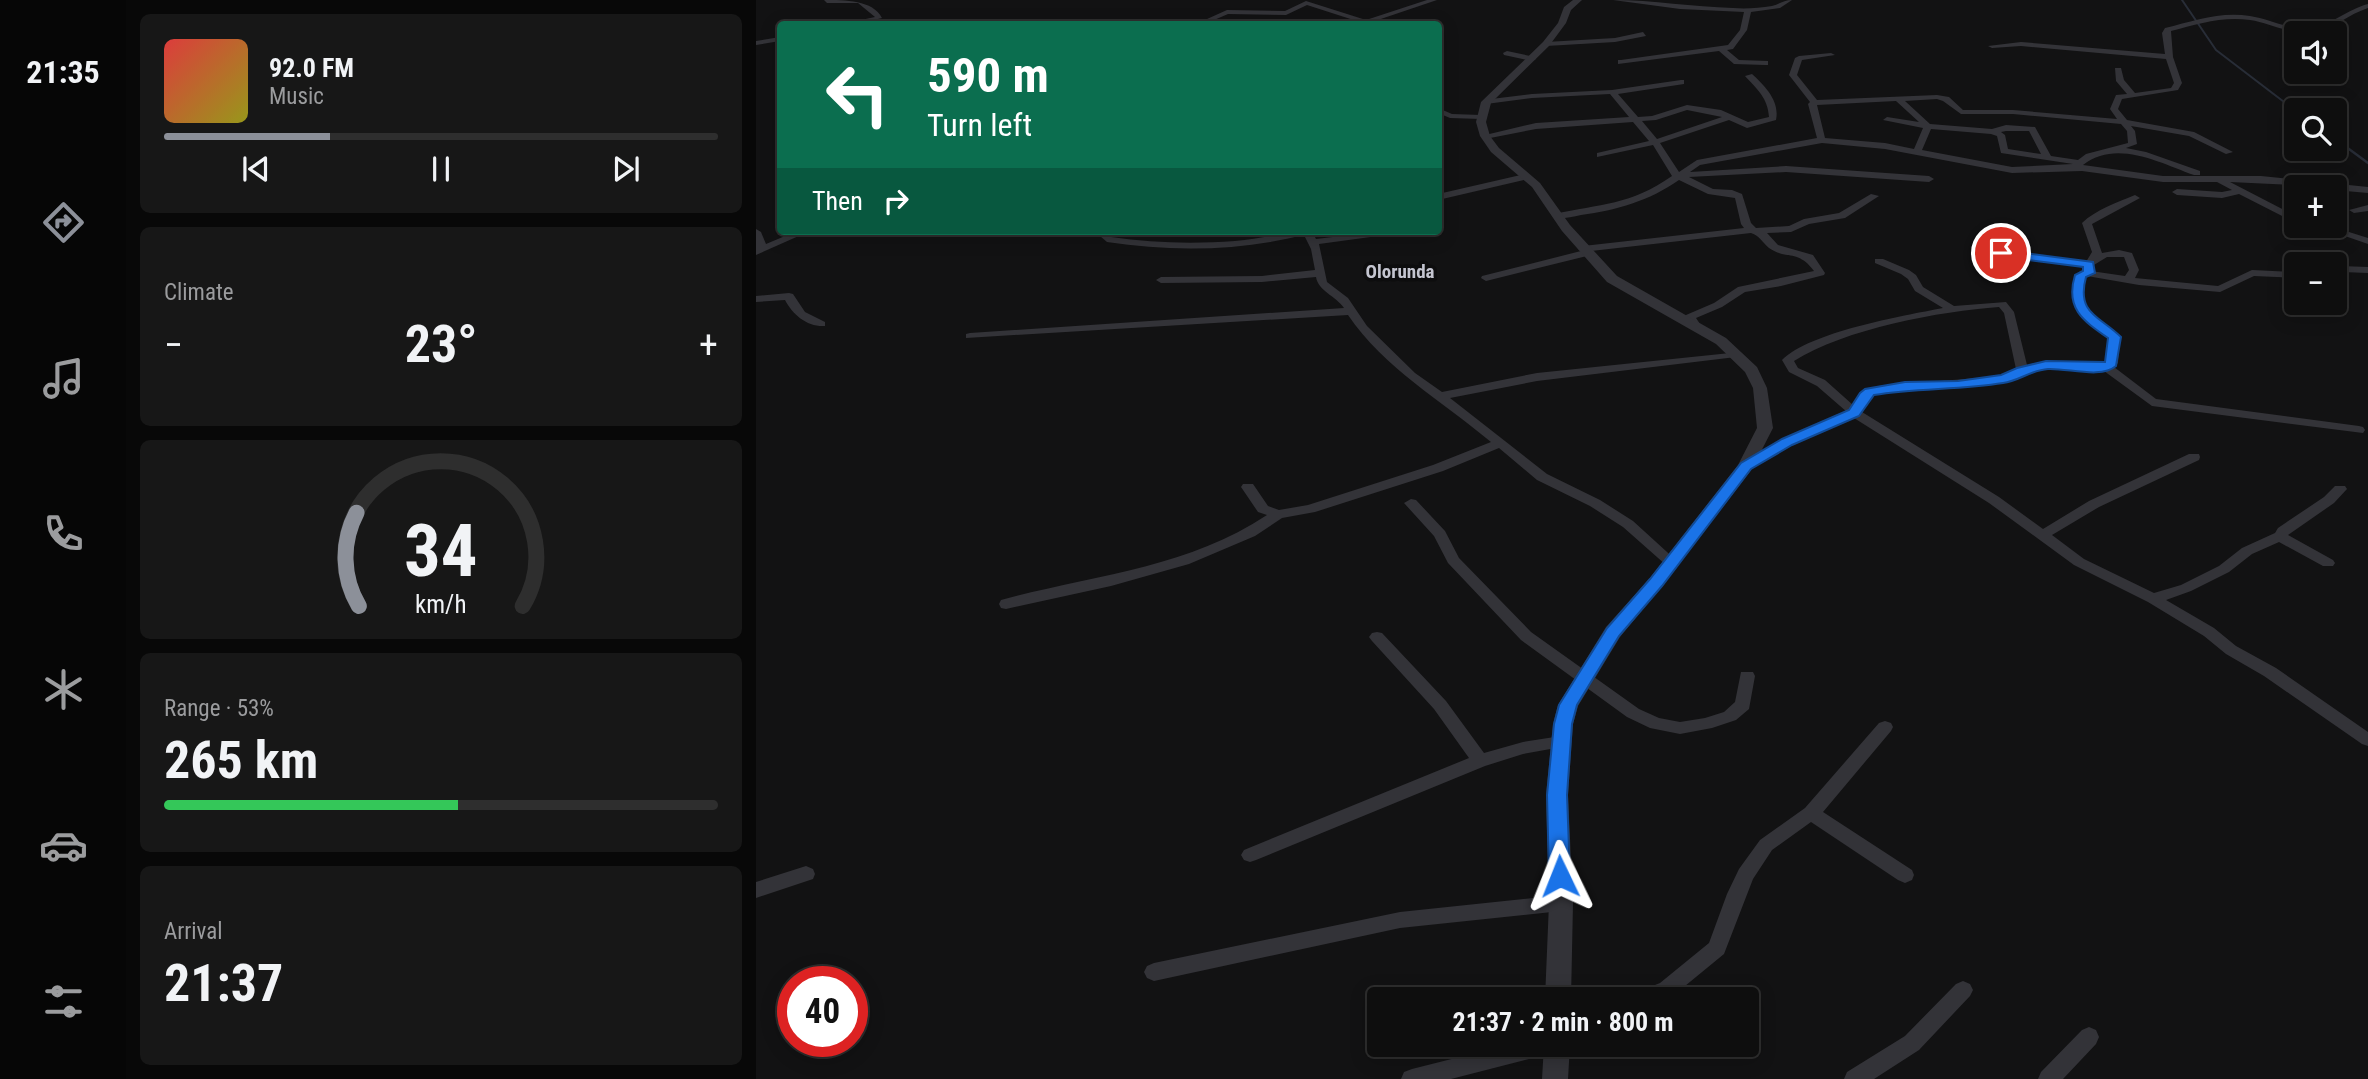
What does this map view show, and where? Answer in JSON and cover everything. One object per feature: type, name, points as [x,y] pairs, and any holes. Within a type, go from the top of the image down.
[{"type":"street","points":[[1369,21],[1434,0]]},
{"type":"street","points":[[1558,987],[1561,903],[1557,795],[1561,743],[1568,705],[1613,632],[1746,466],[1765,428],[1765,413],[1752,370],[1736,354],[1694,324],[1629,291],[1612,279],[1585,251],[1543,194],[1495,150],[1485,136],[1484,109],[1546,44],[1562,23],[1567,9],[1578,0]]},
{"type":"street","points":[[1618,0],[1748,11],[1780,8],[1789,0]]},
{"type":"street","points":[[1618,0],[1630,11]]},
{"type":"street","points":[[827,1],[859,1],[877,13],[879,18],[864,21]]},
{"type":"street","points":[[1207,21],[1227,12],[1286,13],[1304,3],[1363,21]]},
{"type":"street","points":[[1557,216],[1619,206],[1657,191],[1696,163],[1822,140],[1917,151],[2011,170],[2077,165],[2089,156],[2133,144],[2131,131],[2114,109],[2119,97],[2174,90],[2178,83],[2169,57],[2166,33],[2196,21],[2245,17],[2302,31],[2317,30],[2346,13],[2368,6]]},
{"type":"street","points":[[1546,44],[1722,49],[1730,47],[1743,30],[1748,11]]},
{"type":"street","points":[[1621,62],[1640,48],[1643,33]]},
{"type":"street","points":[[756,44],[777,39]]},
{"type":"street","points":[[1992,46],[2021,44],[2169,57]]},
{"type":"street","points":[[1722,49],[1737,62],[1765,63]]},
{"type":"street","points":[[1507,53],[1532,59]]},
{"type":"street","points":[[1815,103],[1793,75],[1795,64],[1799,58],[1831,55]]},
{"type":"street","points":[[2118,70],[2120,81],[2132,94]]},
{"type":"street","points":[[1485,136],[1536,126],[1653,118],[1687,107],[1729,117],[1747,125],[1773,118],[1770,100],[1763,88],[1749,76]]},
{"type":"street","points":[[1442,112],[1450,116],[1532,96],[1612,92],[1681,82]]},
{"type":"street","points":[[1884,89],[1883,96],[1887,101]]},
{"type":"street","points":[[1612,92],[1655,142],[1676,176],[1711,192],[1739,196],[1746,224],[1774,247],[1809,257],[1820,273],[1742,289],[1718,305],[1690,317],[1694,324]]},
{"type":"street","points":[[1815,103],[1937,97],[1946,99],[1961,112],[2049,114],[2178,131],[2229,152]]},
{"type":"street","points":[[1899,100],[1928,126]]},
{"type":"street","points":[[1815,103],[1812,104],[1818,116],[1816,126],[1822,140]]},
{"type":"street","points":[[2049,114],[2033,124],[2032,129],[2049,159]]},
{"type":"street","points":[[1600,155],[1655,142],[1729,117]]},
{"type":"street","points":[[1887,120],[1992,132],[2001,135],[2004,151],[2089,169],[2163,179],[2211,177],[2284,183]]},
{"type":"street","points":[[1917,151],[1928,126]]},
{"type":"street","points":[[1992,132],[2006,128],[2032,129]]},
{"type":"street","points":[[2178,131],[2192,128]]},
{"type":"street","points":[[1917,151],[1945,147]]},
{"type":"street","points":[[2118,150],[2143,154],[2211,177],[2284,214]]},
{"type":"street","points":[[1676,176],[1786,169],[1924,179],[1936,161],[1947,158]]},
{"type":"street","points":[[1442,196],[1525,177]]},
{"type":"street","points":[[2347,188],[2368,190]]},
{"type":"street","points":[[2354,210],[2368,206],[2355,189]]},
{"type":"street","points":[[2177,192],[2222,195],[2240,191]]},
{"type":"street","points":[[1486,278],[1585,251],[1791,229],[1807,221],[1843,216],[1874,196]]},
{"type":"street","points":[[2106,368],[2113,356],[2114,337],[2090,320],[2081,308],[2076,292],[2081,275],[2097,252],[2087,223],[2135,198]]},
{"type":"street","points":[[756,232],[760,250],[796,235]]},
{"type":"street","points":[[2347,234],[2368,241]]},
{"type":"street","points":[[1107,235],[1107,239],[1137,244],[1195,246],[1297,235]]},
{"type":"street","points":[[1310,235],[1326,287],[1344,300],[1363,328],[1411,375],[1542,477],[1595,503],[1628,524],[1671,562]]},
{"type":"street","points":[[1314,242],[1364,235]]},
{"type":"street","points":[[1989,256],[2001,253],[2090,265],[2129,279],[2221,289],[2252,273],[2284,274]]},
{"type":"street","points":[[2090,265],[2119,253],[2128,256],[2134,270],[2129,279]]},
{"type":"street","points":[[1879,261],[1905,272],[1912,277],[1919,289],[1954,311]]},
{"type":"street","points":[[2347,268],[2368,270]]},
{"type":"street","points":[[1161,281],[1262,279],[1320,273]]},
{"type":"street","points":[[756,299],[789,296],[793,309],[821,324]]},
{"type":"street","points":[[2022,370],[2009,312],[2002,304],[1962,307],[1854,332],[1790,357],[1788,363],[1793,370],[1821,383],[1854,413],[1994,500],[2079,562],[2153,599],[2209,632],[2231,650],[2270,672],[2368,740]]},
{"type":"street","points":[[970,336],[1352,311]]},
{"type":"street","points":[[1440,396],[1537,377],[1736,354]]},
{"type":"street","points":[[1746,466],[1787,442],[1854,413],[1864,396],[1878,390],[1905,386],[1979,383],[2005,379],[2022,370],[2046,365],[2106,368],[2127,380],[2151,402],[2359,430]]},
{"type":"street","points":[[1248,486],[1263,509],[1278,514],[1310,509],[1413,476],[1499,443]]},
{"type":"street","points":[[2041,536],[2094,504],[2194,457]]},
{"type":"street","points":[[2153,599],[2186,588],[2224,569],[2247,551],[2280,536],[2340,489]]},
{"type":"street","points":[[1411,503],[1440,534],[1454,560],[1526,636],[1633,713],[1656,724],[1681,728],[1718,720],[1730,716],[1743,705],[1747,676]]},
{"type":"street","points":[[1006,604],[1156,570],[1255,532],[1278,514]]},
{"type":"street","points":[[2280,536],[2328,563]]},
{"type":"street","points":[[1377,637],[1440,705],[1480,761]]},
{"type":"street","points":[[1669,987],[1717,948],[1746,874],[1766,845],[1811,813],[1885,727]]},
{"type":"street","points":[[1250,855],[1480,761],[1523,748],[1561,743]]},
{"type":"street","points":[[1811,813],[1905,875]]},
{"type":"street","points":[[756,890],[806,874]]},
{"type":"street","points":[[1154,972],[1400,920],[1561,903]]},
{"type":"street","points":[[1855,1079],[1912,1043],[1963,990]]},
{"type":"street","points":[[2049,1079],[2089,1037]]},
{"type":"street","points":[[1412,1079],[1498,1057]]},
{"type":"street","points":[[1555,1079],[1556,1057]]},
{"type":"waterway","points":[[2182,0],[2216,50],[2284,102]]},
{"type":"waterway","points":[[2347,148],[2368,163]]},
{"type":"district","name":"Olorunda","points":[[1400,271]]},
{"type":"route","points":[[1560,876],[1557,795],[1563,724],[1568,705],[1577,686],[1613,632],[1656,582],[1746,466],[1787,442],[1854,413],[1864,396],[1870,392],[1905,386],[1958,385],[2005,379],[2016,376],[2022,370],[2046,365],[2106,368],[2112,363],[2114,337],[2090,320],[2081,308],[2076,292],[2081,275],[2089,273],[2089,264],[2001,253]]}]
